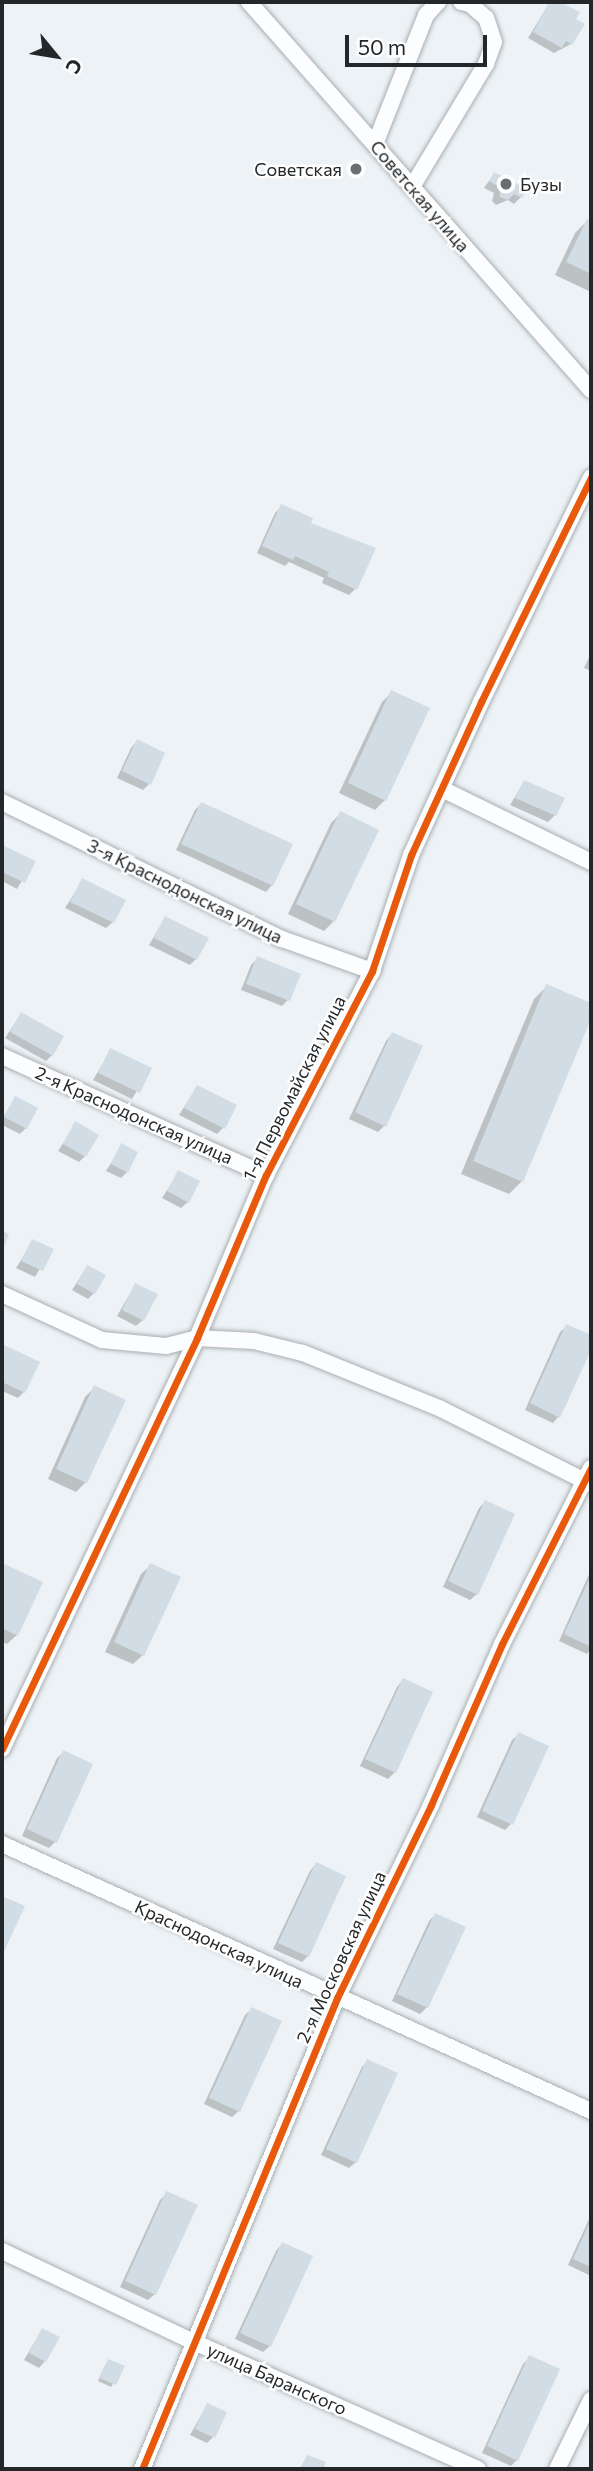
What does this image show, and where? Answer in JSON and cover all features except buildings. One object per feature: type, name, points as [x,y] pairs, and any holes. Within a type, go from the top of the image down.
[{"type":"street","name":"Советская улица","points":[[249,2],[591,390]]},
{"type":"street","points":[[375,144],[426,15],[438,2]]},
{"type":"street","points":[[412,187],[486,64],[494,42],[486,18],[470,4],[461,2]]},
{"type":"street","name":"1-я Первомайская улица","points":[[2,1749],[197,1338],[267,1175],[372,971],[411,855],[591,477]]},
{"type":"street","points":[[442,789],[591,862]]},
{"type":"street","name":"3-я Краснодонская улица","points":[[2,802],[282,939],[372,971]]},
{"type":"street","name":"2-я Краснодонская улица","points":[[2,1056],[267,1175]]},
{"type":"street","points":[[2,1294],[102,1340],[166,1346],[197,1338],[254,1340],[303,1353],[439,1408],[589,1478]]},
{"type":"street","name":"2-я Московская улица","points":[[142,2469],[337,1998],[431,1805],[502,1644],[589,1478]]},
{"type":"street","name":"Краснодонская улица","points":[[2,1844],[591,2111]]},
{"type":"street","name":"улица Баранского","points":[[2,2250],[194,2342],[478,2469]]},
{"type":"street","points":[[557,2469],[591,2400]]},
{"type":"cycle path","points":[[2,1749],[197,1338],[266,1175],[372,971],[411,855],[481,702],[591,477]]},
{"type":"cycle path","points":[[142,2469],[337,1998],[431,1805],[502,1644],[591,1468]]},
{"type":"place","name":"Советская","points":[[356,169]]},
{"type":"place","name":"Бузы","points":[[506,184]]}]
